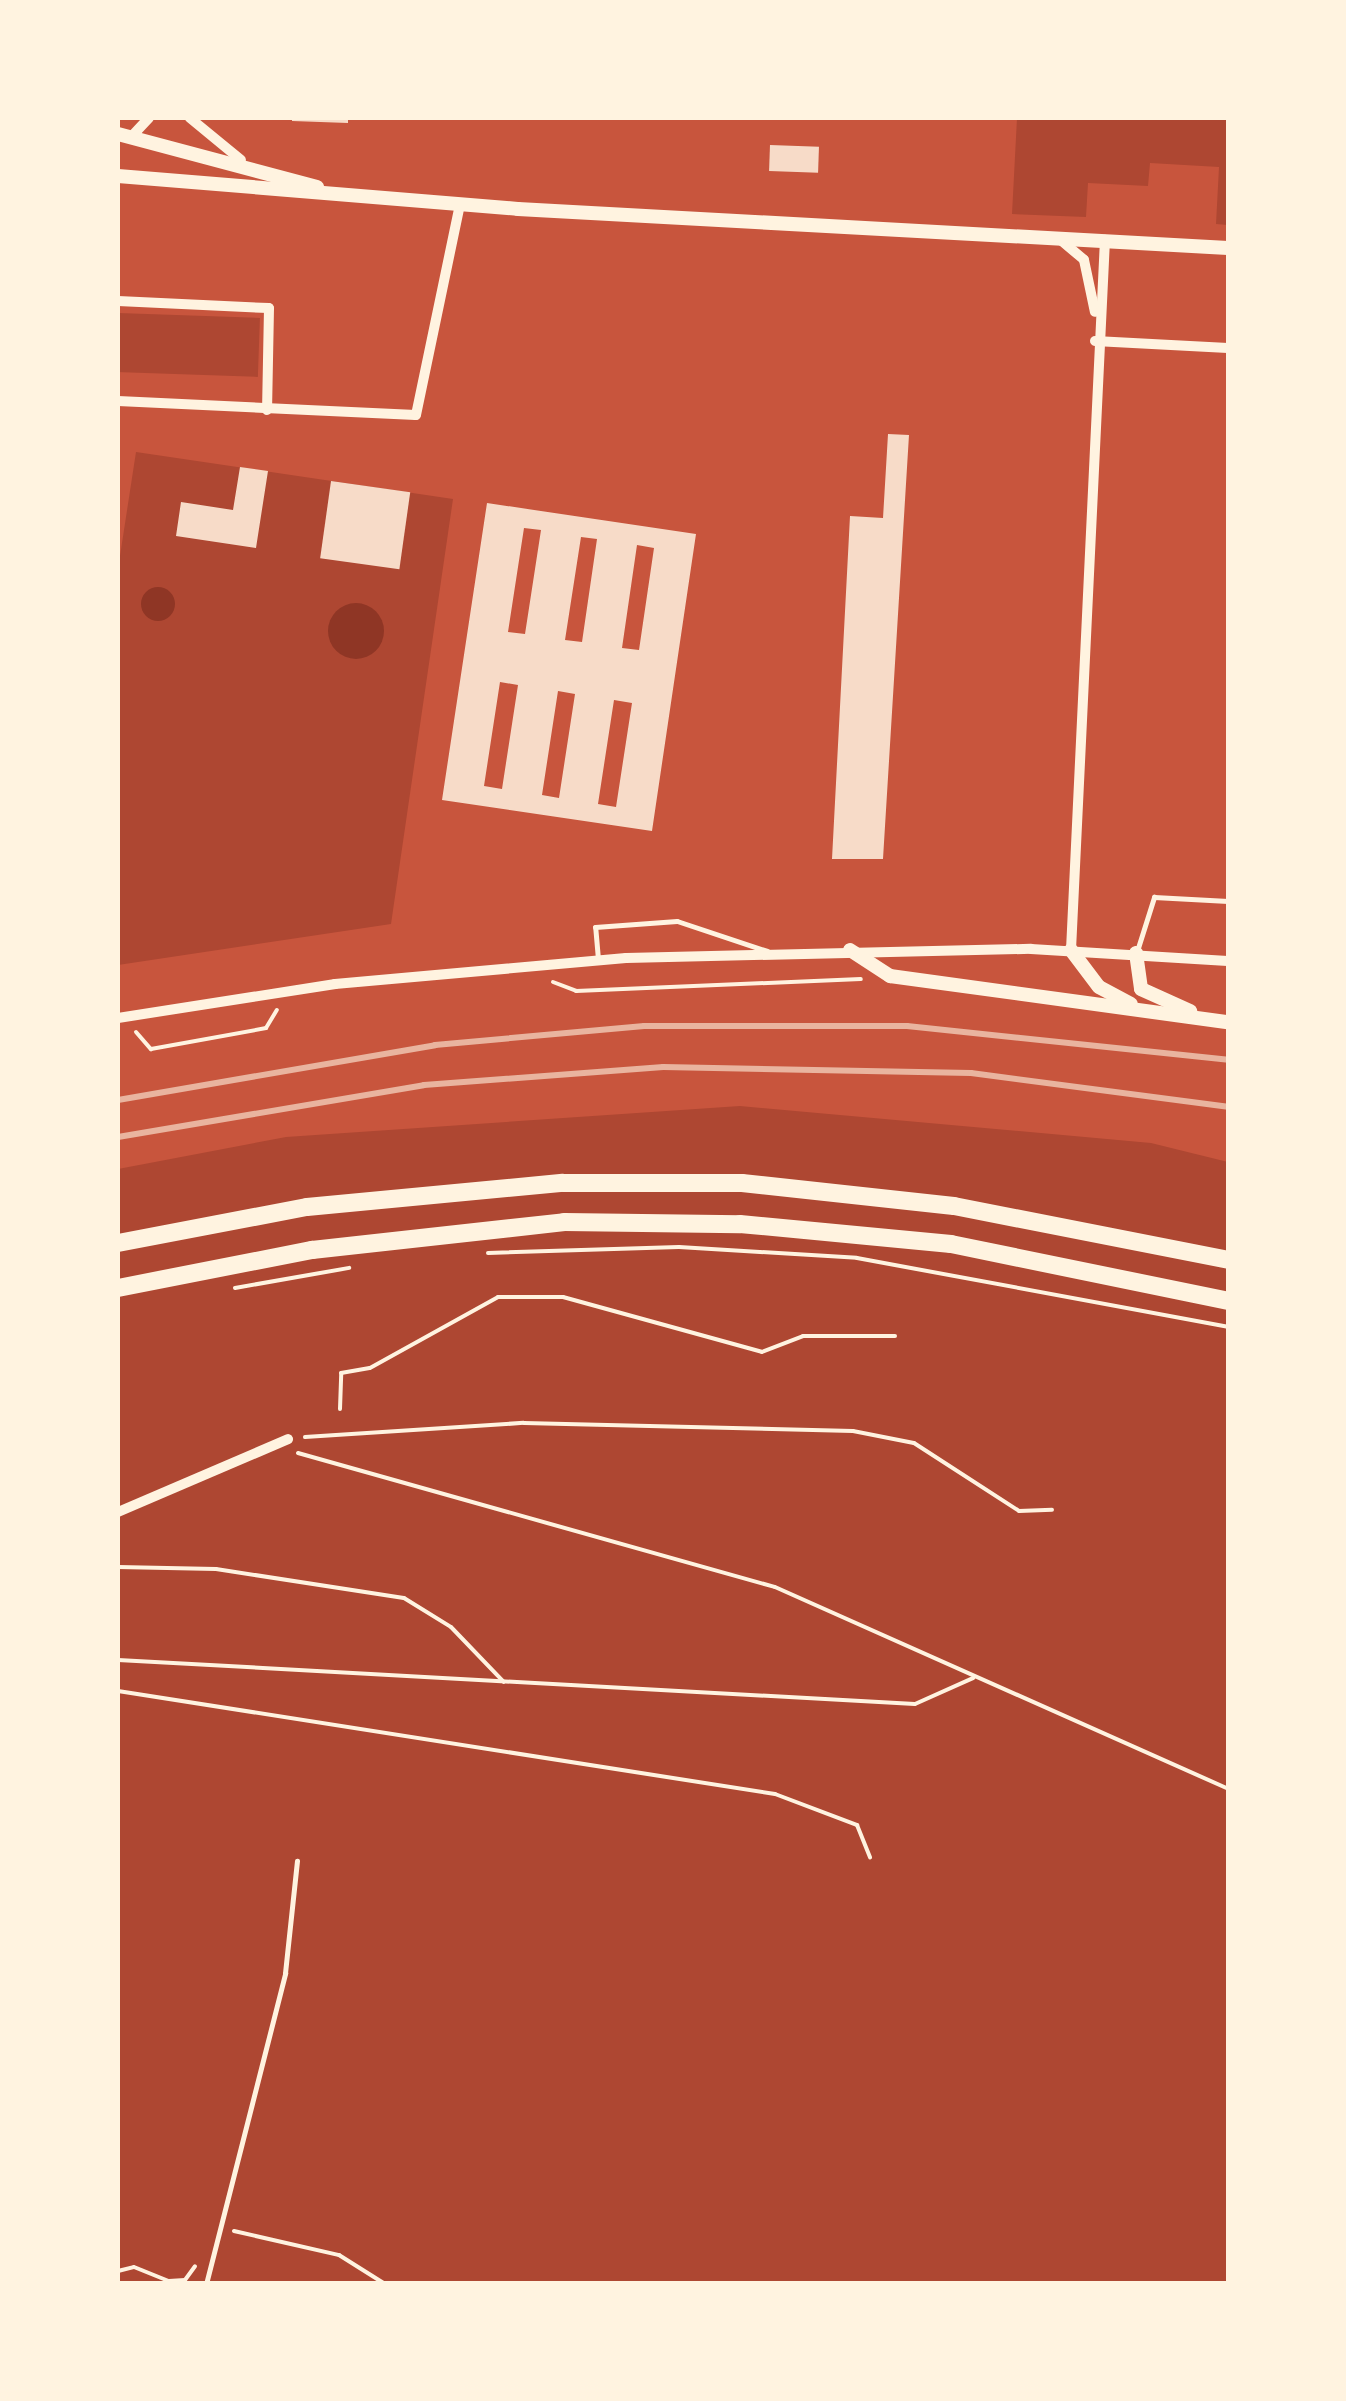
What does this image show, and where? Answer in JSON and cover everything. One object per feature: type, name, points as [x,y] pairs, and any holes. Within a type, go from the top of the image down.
[{"type":"highway","points":[[118,1244],[306,1207],[563,1183],[742,1183],[954,1206],[1228,1260]]},
{"type":"highway","points":[[118,1288],[312,1250],[564,1222],[662,1223],[951,1244],[1228,1301]]},
{"type":"street","points":[[118,146],[125,135],[149,118]]},
{"type":"street","points":[[190,118],[241,160]]},
{"type":"street","points":[[125,135],[241,160],[332,192]]},
{"type":"street","points":[[118,176],[460,205],[1228,248]]},
{"type":"street","points":[[118,401],[399,419],[420,410],[460,205]]},
{"type":"street","points":[[1056,236],[1084,260],[1096,315]]},
{"type":"street","points":[[1106,240],[1096,315],[1071,950],[1099,987],[1146,1011]]},
{"type":"street","points":[[118,301],[269,308],[267,410]]},
{"type":"street","points":[[1095,341],[1228,348]]},
{"type":"street","points":[[850,950],[890,976],[1228,1022]]},
{"type":"street","points":[[118,1018],[335,984],[598,960],[850,950],[1071,950],[1228,961]]},
{"type":"street","points":[[1136,953],[1140,989],[1209,1019]]},
{"type":"street","points":[[118,1512],[288,1439]]},
{"type":"lane","points":[[1136,953],[1154,897],[1228,902]]},
{"type":"lane","points":[[598,960],[596,927],[677,921],[770,952]]},
{"type":"lane","points":[[206,2284],[211,2248],[219,2230],[285,1972],[297,1861]]},
{"type":"path","points":[[546,978],[576,992],[890,976]]},
{"type":"path","points":[[118,1033],[134,1030],[151,1049],[266,1028],[279,1007],[298,1005]]},
{"type":"path","points":[[469,1254],[680,1247],[857,1258],[1228,1327]]},
{"type":"path","points":[[228,1289],[362,1266]]},
{"type":"path","points":[[340,1409],[341,1373],[383,1362],[498,1297],[563,1297],[762,1352],[802,1336],[895,1336]]},
{"type":"path","points":[[288,1439],[524,1423],[853,1430],[914,1442],[1019,1511],[1052,1510]]},
{"type":"path","points":[[288,1439],[308,1460],[387,1471],[776,1587],[973,1678],[1017,1691],[1228,1789]]},
{"type":"path","points":[[118,1568],[216,1569],[404,1598],[451,1627],[504,1682]]},
{"type":"path","points":[[118,1660],[914,1704],[973,1678]]},
{"type":"path","points":[[118,1691],[775,1794],[857,1825],[870,1858]]},
{"type":"path","points":[[219,2230],[338,2256],[385,2284]]},
{"type":"path","points":[[118,2271],[186,2280],[211,2248]]},
{"type":"path","points":[[912,2284],[1016,2284]]},
{"type":"shaded area","points":[[1017,118],[1228,118],[1228,225],[1216,224],[1219,167],[1150,163],[1148,186],[1088,183],[1086,217],[1012,214]]},
{"type":"shaded area","points":[[118,313],[260,318],[258,377],[118,372]]},
{"type":"shaded area","points":[[136,452],[453,499],[391,924],[118,965],[118,569]]},
{"type":"shaded area","points":[[158,587],[170,592],[175,604],[170,616],[158,621],[146,616],[141,604],[146,592]]},
{"type":"shaded area","points":[[356,603],[376,611],[384,631],[376,651],[356,659],[336,651],[328,631],[336,611]]},
{"type":"shaded area","points":[[740,1106],[1151,1143],[1228,1162],[1228,2283],[118,2283],[118,1169],[286,1137]]},
{"type":"building","points":[[348,118],[348,123],[292,121]]},
{"type":"building","points":[[770,145],[819,147],[818,173],[769,171]]},
{"type":"building","points":[[888,434],[909,435],[883,859],[832,859],[850,516],[883,518]]},
{"type":"building","points":[[240,467],[268,471],[256,548],[176,536],[181,502],[233,510]]},
{"type":"building","points":[[331,481],[410,492],[399,569],[320,558]]},
{"type":"building","points":[[487,503],[696,534],[652,831],[442,800]],"holes":[[[524,528],[541,530],[525,634],[508,632]],[[581,537],[597,539],[582,642],[565,640]],[[637,545],[654,548],[639,650],[622,648]],[[500,682],[518,685],[502,789],[484,786]],[[558,691],[575,694],[559,798],[542,795]],[[614,700],[632,703],[616,807],[598,804]]]},
{"type":"railway","points":[[118,1100],[435,1045],[644,1026],[907,1026],[1228,1060]]},
{"type":"railway","points":[[118,1137],[424,1085],[663,1067],[971,1073],[1228,1107]]}]
